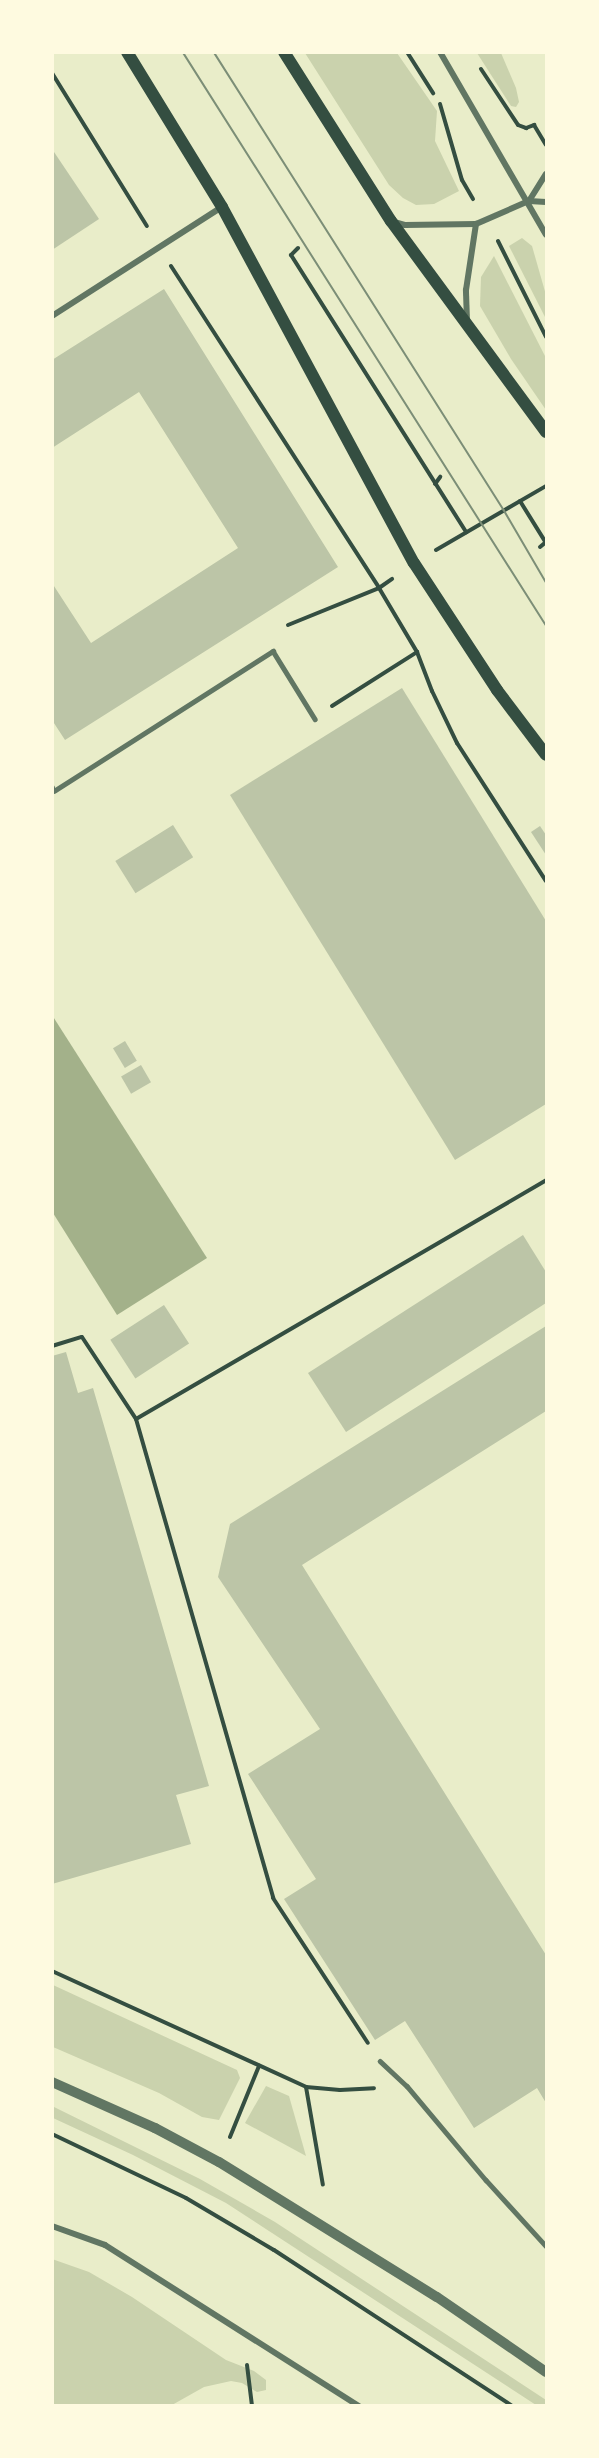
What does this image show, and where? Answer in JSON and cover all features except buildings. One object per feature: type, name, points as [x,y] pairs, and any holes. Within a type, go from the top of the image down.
[{"type":"main road","points":[[127,52],[222,207],[414,563],[497,690],[546,755]]},
{"type":"main road","points":[[284,52],[391,221],[525,400],[546,432]]},
{"type":"street","points":[[440,52],[529,201],[546,235]]},
{"type":"street","points":[[529,201],[546,174]]},
{"type":"street","points":[[391,221],[405,225],[476,224],[529,201],[546,202]]},
{"type":"street","points":[[52,316],[222,207]]},
{"type":"street","points":[[467,325],[466,290],[476,224]]},
{"type":"street","points":[[52,2082],[146,2123],[219,2162],[437,2297],[546,2372]]},
{"type":"street","points":[[52,2226],[105,2245],[245,2331],[359,2406]]},
{"type":"lane","points":[[53,790],[273,651],[315,719]]},
{"type":"lane","points":[[380,2061],[407,2086],[486,2180],[546,2246]]},
{"type":"path","points":[[477,63],[518,125],[526,128],[534,125],[546,145]]},
{"type":"path","points":[[52,74],[160,248],[379,588],[417,652],[457,743],[546,881]]},
{"type":"path","points":[[298,248],[291,255],[466,532]]},
{"type":"path","points":[[435,484],[440,477]]},
{"type":"path","points":[[288,625],[379,588],[414,563],[546,486]]},
{"type":"path","points":[[520,501],[546,543],[540,547]]},
{"type":"path","points":[[315,719],[417,652]]},
{"type":"path","points":[[136,1419],[546,1180]]},
{"type":"path","points":[[52,1346],[82,1337],[136,1419],[273,1898],[380,2061]]},
{"type":"path","points":[[52,1971],[306,2087],[340,2090]]},
{"type":"path","points":[[229,2139],[259,2066]]},
{"type":"path","points":[[306,2087],[324,2185]]},
{"type":"path","points":[[52,2134],[186,2198],[254,2238],[512,2406]]},
{"type":"path","points":[[245,2331],[252,2406]]},
{"type":"shaded area","points":[[305,53],[397,53],[437,111],[435,141],[459,191],[434,204],[416,205],[403,198],[389,185]]},
{"type":"shaded area","points":[[477,53],[501,53],[516,88],[519,102],[516,107],[511,106]]},
{"type":"shaded area","points":[[522,238],[532,246],[546,295],[546,319],[509,246]]},
{"type":"shaded area","points":[[494,256],[546,358],[546,410],[511,359],[480,306],[481,277]]},
{"type":"shaded area","points":[[52,1015],[207,1258],[117,1315],[53,1213]]},
{"type":"shaded area","points":[[53,1985],[237,2070],[240,2078],[219,2120],[202,2117],[159,2093],[53,2047]]},
{"type":"shaded area","points":[[266,2086],[289,2096],[306,2156],[245,2123]]},
{"type":"shaded area","points":[[52,2106],[200,2179],[275,2222],[546,2400],[546,2405],[536,2405],[226,2203],[133,2155],[53,2118]]},
{"type":"shaded area","points":[[52,2259],[89,2272],[132,2297],[226,2360],[254,2371],[266,2380],[266,2390],[257,2392],[242,2383],[231,2381],[204,2387],[172,2405],[53,2405]]},
{"type":"tram line","points":[[183,52],[546,625]]},
{"type":"tram line","points":[[214,52],[504,510],[546,582]]}]
